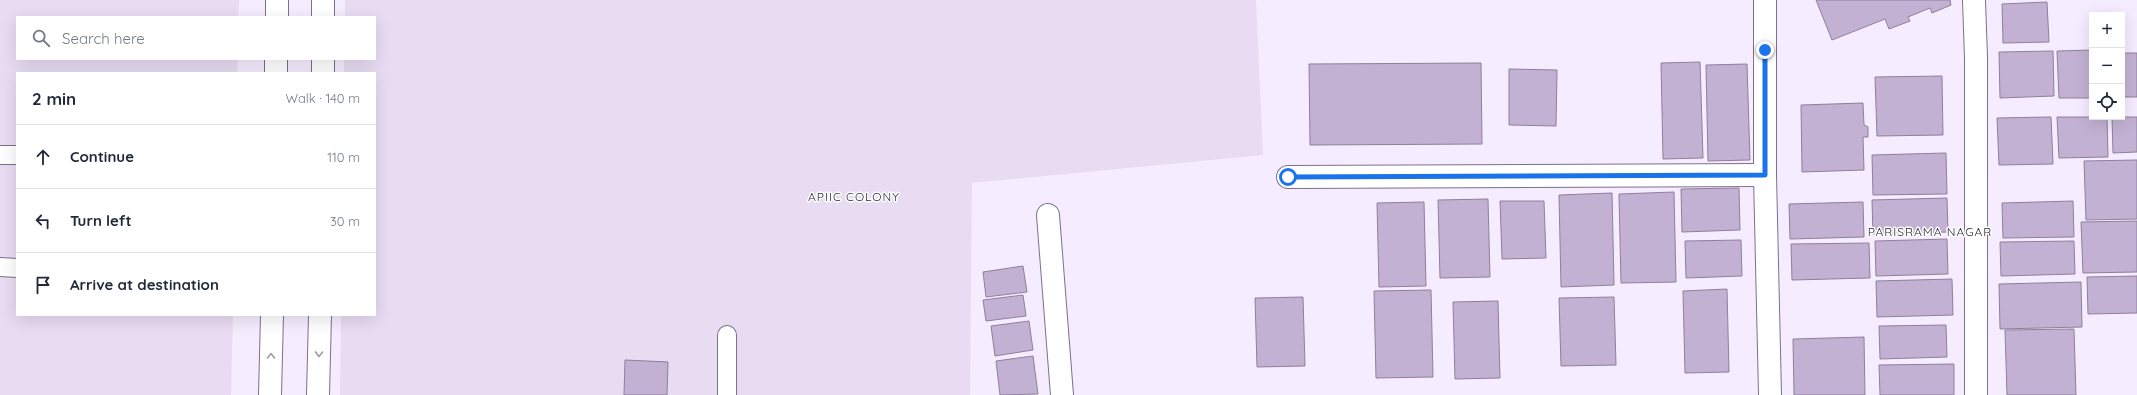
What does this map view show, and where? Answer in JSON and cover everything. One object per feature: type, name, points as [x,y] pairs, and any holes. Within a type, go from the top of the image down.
[{"type":"street","points":[[277,0],[277,16]]},
{"type":"street","points":[[323,0],[323,16]]},
{"type":"street","points":[[1765,0],[1765,175],[1770,395]]},
{"type":"street","points":[[1974,0],[1976,58],[1976,395]]},
{"type":"street","points":[[276,60],[276,72]]},
{"type":"street","points":[[323,60],[323,72]]},
{"type":"street","points":[[1288,177],[1765,175]]},
{"type":"street","points":[[1048,215],[1062,395]]},
{"type":"street","points":[[270,395],[272,316]]},
{"type":"street","points":[[318,395],[320,316]]},
{"type":"lane","points":[[0,155],[16,154]]},
{"type":"lane","points":[[0,267],[16,268]]},
{"type":"lane","points":[[726,395],[727,335]]},
{"type":"shaded area","points":[[0,0],[239,0],[238,16],[16,16],[16,60],[238,60],[237,72],[16,72],[16,316],[233,316],[231,395],[0,395]]},
{"type":"shaded area","points":[[345,0],[1256,0],[1263,155],[972,183],[970,395],[340,395],[341,316],[376,316],[376,72],[344,72],[344,60],[376,60],[376,16],[345,16]]},
{"type":"building","points":[[1816,0],[1950,0],[1951,5],[1932,13],[1930,8],[1908,17],[1910,21],[1889,29],[1885,19],[1832,40]]},
{"type":"building","points":[[2047,2],[2049,42],[2003,43],[2002,4]]},
{"type":"building","points":[[2089,50],[2089,98],[2059,98],[2057,51]]},
{"type":"building","points":[[2053,51],[2054,96],[2000,98],[1999,52]]},
{"type":"building","points":[[2125,53],[2137,53],[2137,97],[2125,97]]},
{"type":"building","points":[[1700,62],[1703,158],[1663,159],[1661,63]]},
{"type":"building","points":[[1481,63],[1482,144],[1310,145],[1309,64]]},
{"type":"building","points":[[1747,64],[1750,160],[1708,161],[1706,65]]},
{"type":"building","points":[[1509,69],[1557,70],[1556,126],[1509,125]]},
{"type":"building","points":[[1942,76],[1943,135],[1877,136],[1875,77]]},
{"type":"building","points":[[1863,103],[1864,125],[1868,127],[1868,137],[1863,137],[1864,170],[1802,172],[1801,105]]},
{"type":"building","points":[[2051,117],[2053,164],[1999,165],[1997,118]]},
{"type":"building","points":[[2057,117],[2089,117],[2089,120],[2107,120],[2108,157],[2059,158]]},
{"type":"building","points":[[2125,117],[2137,117],[2137,152],[2113,153],[2112,120],[2125,120]]},
{"type":"building","points":[[1946,153],[1947,194],[1873,195],[1872,155]]},
{"type":"building","points":[[2137,160],[2137,219],[2086,220],[2084,161]]},
{"type":"building","points":[[1739,188],[1740,230],[1682,232],[1681,189]]},
{"type":"building","points":[[1674,192],[1676,282],[1621,283],[1619,194]]},
{"type":"building","points":[[1612,193],[1614,285],[1561,287],[1559,195]]},
{"type":"building","points":[[1947,198],[1948,232],[1873,234],[1872,200]]},
{"type":"building","points":[[1488,199],[1490,277],[1440,278],[1438,200]]},
{"type":"building","points":[[1500,201],[1544,201],[1546,258],[1502,259]]},
{"type":"building","points":[[2073,201],[2074,237],[2003,238],[2002,203]]},
{"type":"building","points":[[1424,202],[1426,286],[1379,287],[1377,203]]},
{"type":"building","points":[[1863,202],[1864,237],[1790,239],[1789,204]]},
{"type":"building","points":[[2137,221],[2137,272],[2083,273],[2081,222]]},
{"type":"building","points":[[1947,239],[1948,274],[1876,276],[1875,241]]},
{"type":"building","points":[[1741,240],[1742,276],[1686,278],[1685,241]]},
{"type":"building","points":[[2074,241],[2075,274],[2001,276],[2000,242]]},
{"type":"building","points":[[1869,243],[1870,278],[1792,280],[1791,244]]},
{"type":"building","points":[[1023,266],[1027,292],[986,297],[983,272]]},
{"type":"building","points":[[2137,276],[2137,313],[2088,314],[2087,277]]},
{"type":"building","points":[[1952,279],[1953,315],[1877,317],[1876,281]]},
{"type":"building","points":[[2081,282],[2082,327],[2000,329],[1999,284]]},
{"type":"building","points":[[1727,289],[1729,372],[1685,373],[1683,291]]},
{"type":"building","points":[[1431,290],[1433,377],[1376,378],[1374,291]]},
{"type":"building","points":[[1023,295],[1026,316],[986,321],[983,300]]},
{"type":"building","points":[[1303,297],[1305,366],[1257,367],[1255,298]]},
{"type":"building","points":[[1614,297],[1616,365],[1561,366],[1559,298]]},
{"type":"building","points":[[1498,301],[1500,378],[1455,379],[1453,302]]},
{"type":"building","points":[[1029,321],[1033,350],[995,356],[991,326]]},
{"type":"building","points":[[1946,325],[1947,357],[1880,359],[1879,326]]},
{"type":"building","points":[[2074,329],[2076,395],[2007,395],[2005,330]]},
{"type":"building","points":[[1864,337],[1865,395],[1794,395],[1793,339]]},
{"type":"building","points":[[1033,356],[1038,394],[1000,395],[996,361]]},
{"type":"building","points":[[625,360],[668,362],[667,395],[624,395]]},
{"type":"building","points":[[1954,364],[1954,395],[1880,395],[1879,365]]},
{"type":"district","name":"APIIC COLONY","points":[[854,197]]},
{"type":"district","name":"PARISRAMA NAGAR","points":[[1930,232]]},
{"type":"route","points":[[1288,177],[1765,175],[1765,50]]}]
